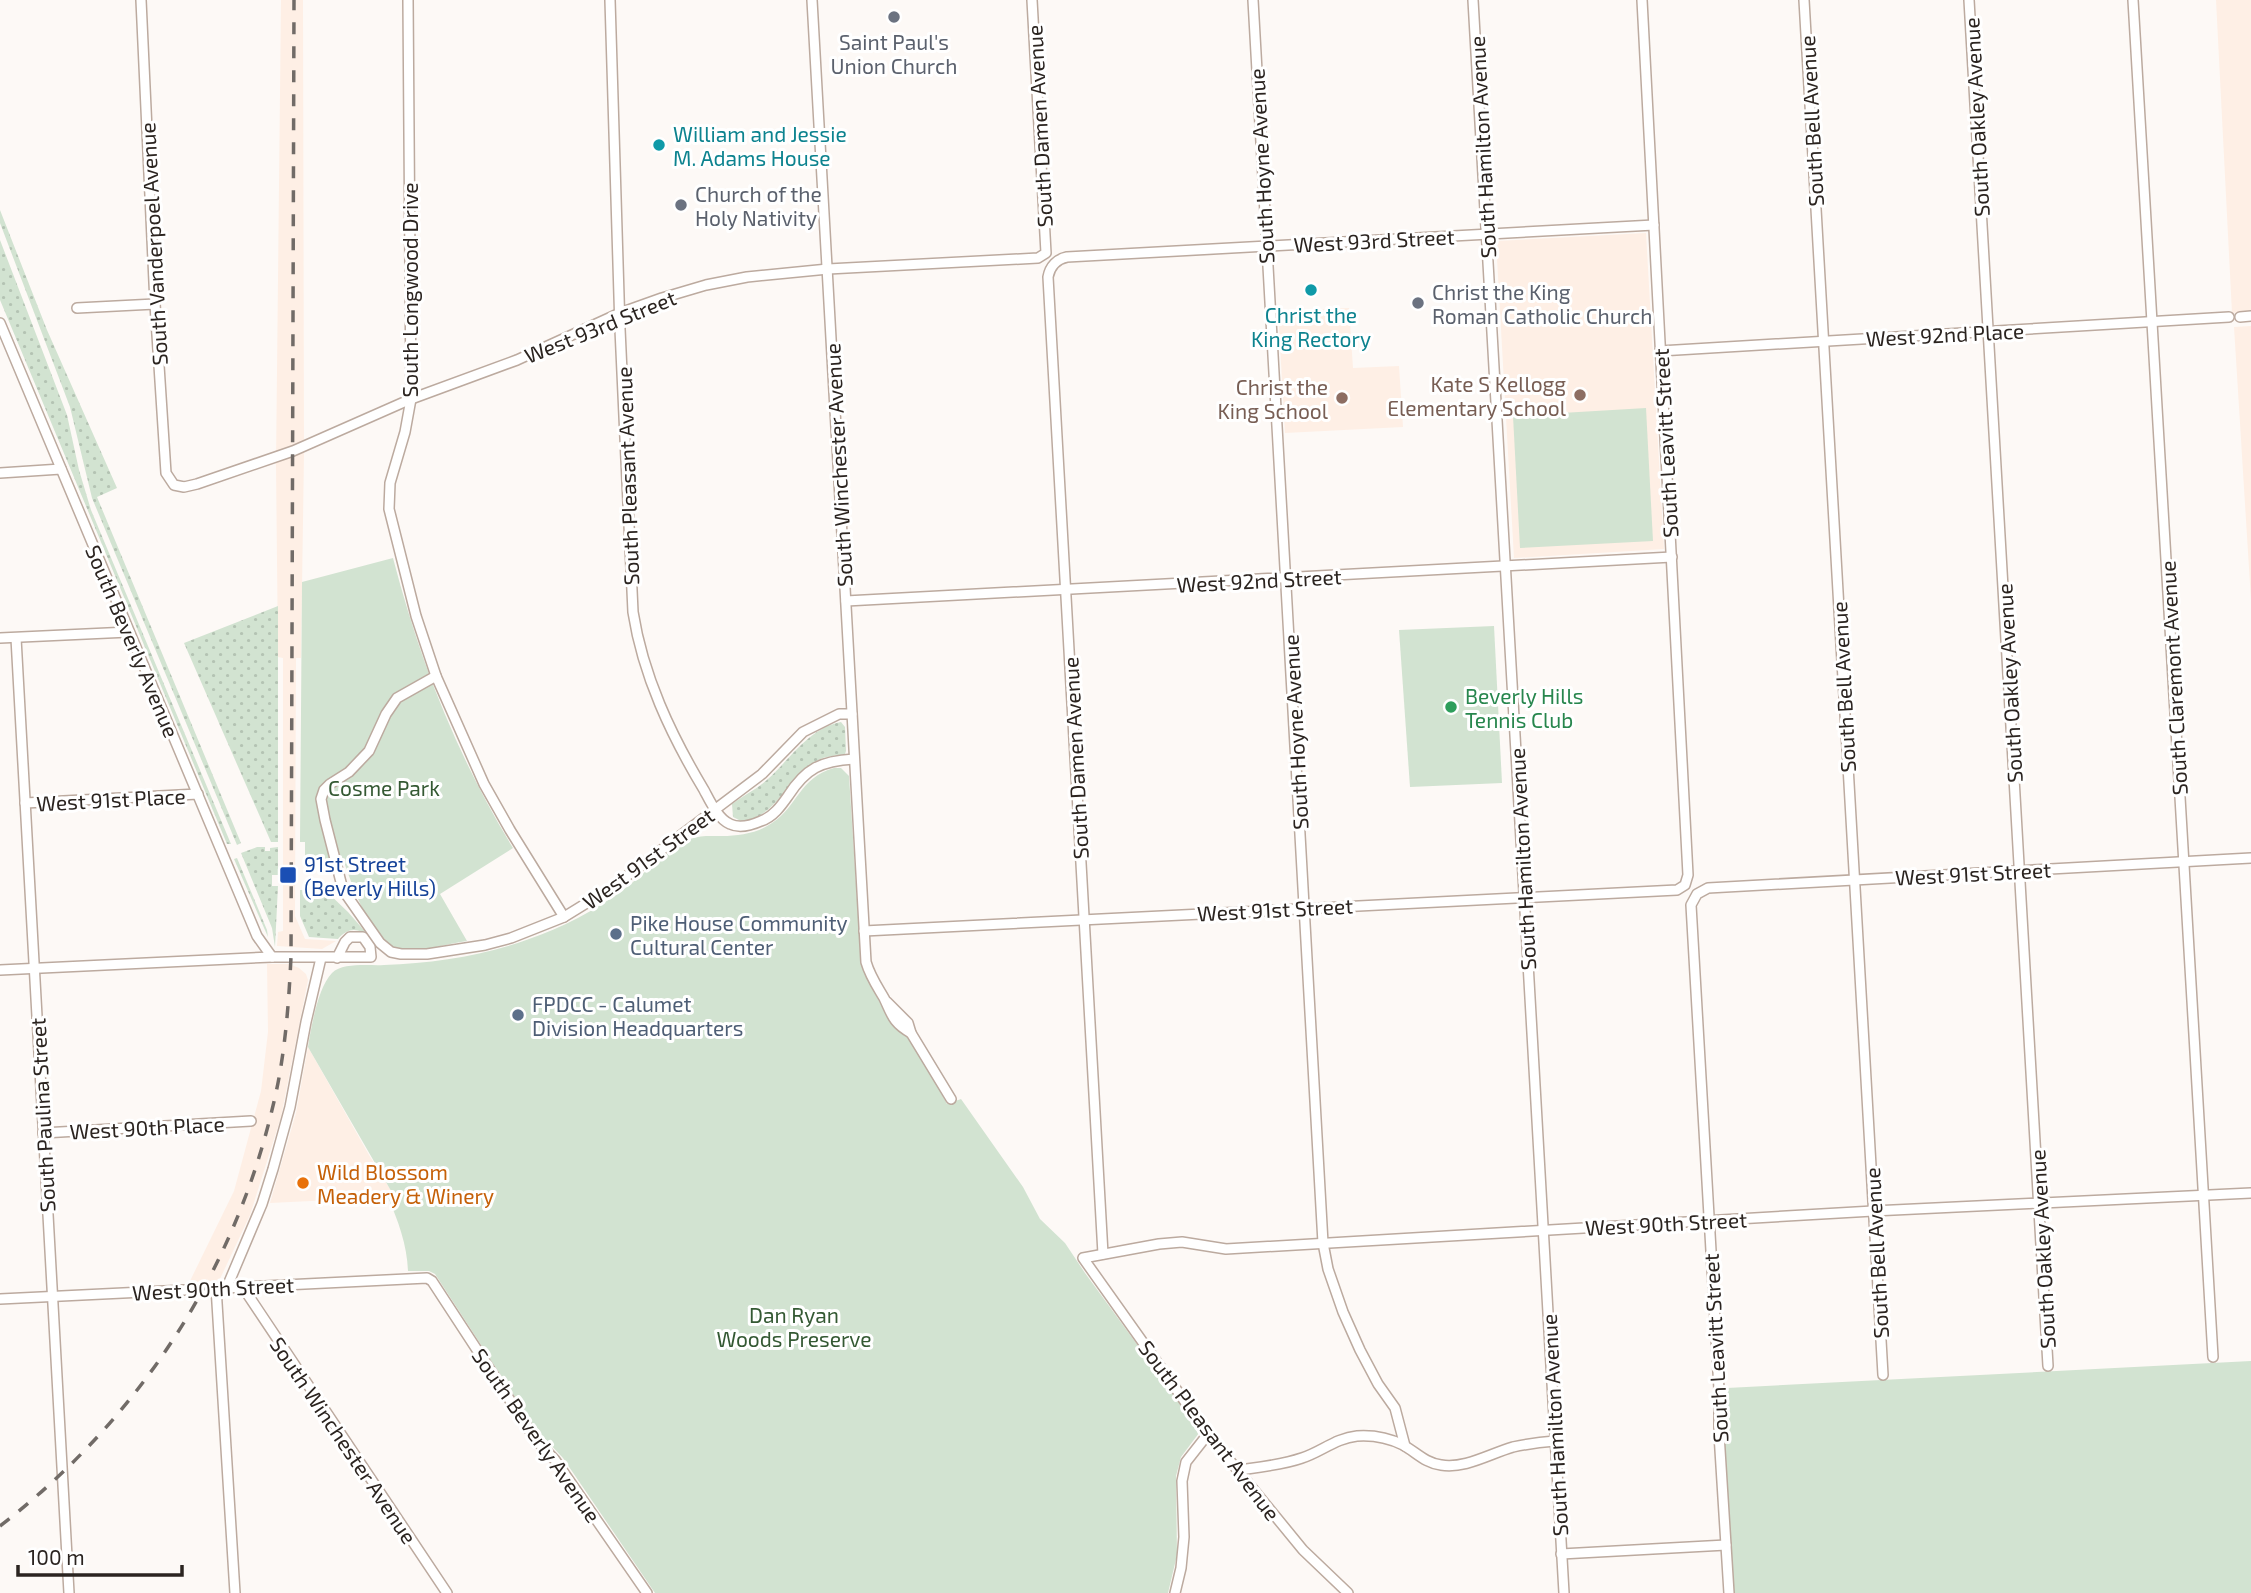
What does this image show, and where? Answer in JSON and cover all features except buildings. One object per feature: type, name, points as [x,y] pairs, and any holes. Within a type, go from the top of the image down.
[{"type":"street","name":"South Vanderpoel Avenue","points":[[141,0],[166,473],[174,485]]},
{"type":"street","name":"South Longwood Drive","points":[[408,0],[411,399],[405,432],[390,483],[389,509],[416,616],[436,676],[484,784],[564,918]]},
{"type":"street","name":"South Pleasant Avenue","points":[[610,0],[632,612],[636,635],[653,688],[677,745],[715,809]]},
{"type":"street","name":"South Winchester Avenue","points":[[812,0],[864,931]]},
{"type":"street","name":"South Damen Avenue","points":[[1032,0],[1046,253]]},
{"type":"street","name":"South Hoyne Avenue","points":[[1253,0],[1323,1243],[1328,1269],[1343,1312],[1378,1384],[1395,1408],[1405,1446]]},
{"type":"street","name":"South Hamilton Avenue","points":[[1474,0],[1564,1593]]},
{"type":"street","name":"South Leavitt Street","points":[[1642,0],[1689,874],[1685,885]]},
{"type":"street","name":"South Bell Avenue","points":[[1804,0],[1883,1375]]},
{"type":"street","name":"South Oakley Avenue","points":[[1969,0],[2048,1366]]},
{"type":"street","name":"South Claremont Avenue","points":[[2133,0],[2213,1357]]},
{"type":"street","name":"West 93rd Street","points":[[1054,264],[1067,257],[1654,225]]},
{"type":"street","name":"West 93rd Street","points":[[174,485],[184,487],[197,484],[293,451],[411,399],[517,360],[620,313],[706,285],[747,277],[828,269],[1030,259],[1046,253]]},
{"type":"street","name":"South Damen Avenue","points":[[1054,264],[1048,277],[1103,1254]]},
{"type":"street","points":[[77,308],[155,304]]},
{"type":"street","points":[[2240,317],[2251,316]]},
{"type":"street","name":"West 92nd Place","points":[[1661,351],[2229,317]]},
{"type":"street","name":"South Beverly Avenue","points":[[0,323],[257,936],[272,957]]},
{"type":"street","points":[[0,473],[61,469]]},
{"type":"street","name":"West 92nd Street","points":[[846,601],[1672,557]]},
{"type":"street","points":[[0,638],[129,632]]},
{"type":"street","name":"South Paulina Street","points":[[16,638],[69,1593]]},
{"type":"street","name":"West 91st Street","points":[[436,676],[397,698],[386,714],[369,751],[349,772],[324,790],[321,799],[343,890],[380,943],[391,952],[413,955],[485,945],[564,918],[611,888],[762,774],[803,732],[839,714],[852,714]]},
{"type":"street","points":[[715,809],[727,823],[733,825],[744,827],[760,822],[776,810],[803,776],[817,766],[830,761],[854,760]]},
{"type":"street","name":"West 91st Place","points":[[25,803],[198,794]]},
{"type":"street","name":"West 91st Street","points":[[1697,894],[1708,888],[2251,858]]},
{"type":"street","name":"West 91st Street","points":[[864,931],[1677,890],[1685,885]]},
{"type":"street","name":"South Leavitt Street","points":[[1697,894],[1691,905],[1729,1593]]},
{"type":"street","points":[[864,931],[866,962],[871,977],[885,1000],[908,1023],[911,1033],[951,1099]]},
{"type":"street","points":[[0,970],[272,957],[321,958],[337,958],[371,957],[370,947],[367,941],[358,936],[350,937],[337,958]]},
{"type":"street","points":[[227,1287],[277,1157],[321,958]]},
{"type":"street","name":"West 90th Place","points":[[43,1133],[251,1121]]},
{"type":"street","name":"West 90th Street","points":[[1083,1258],[1182,1242],[1226,1249],[1873,1211],[2251,1193]]},
{"type":"street","name":"South Pleasant Avenue","points":[[1083,1258],[1208,1434],[1303,1550],[1346,1592]]},
{"type":"street","name":"South Beverly Avenue","points":[[427,1278],[432,1281],[536,1440],[555,1460],[647,1593]]},
{"type":"street","name":"West 90th Street","points":[[0,1299],[427,1278]]},
{"type":"street","name":"South Winchester Avenue","points":[[242,1286],[447,1593]]},
{"type":"street","points":[[216,1287],[234,1593]]},
{"type":"street","points":[[1175,1593],[1184,1537],[1182,1481],[1186,1462],[1208,1434]]},
{"type":"street","points":[[1239,1470],[1286,1464],[1307,1457],[1335,1441],[1356,1436],[1382,1437],[1405,1446],[1431,1463],[1455,1465],[1512,1447],[1555,1440]]},
{"type":"street","points":[[1562,1554],[1726,1545]]},
{"type":"shaded area","points":[[281,0],[303,0],[304,453],[301,658],[296,658],[295,916],[305,939],[336,941],[322,949],[277,946],[278,932],[283,931],[283,658],[278,657],[276,464]]},
{"type":"shaded area","points":[[2216,0],[2251,0],[2251,312],[2232,313]]},
{"type":"shaded area","name":"Kate S Kellogg Elementary School","points":[[1646,233],[1664,549],[1514,558],[1496,241]]},
{"type":"shaded area","name":"Christ the King School","points":[[1349,308],[1353,368],[1399,366],[1403,427],[1285,433],[1278,311]]},
{"type":"shaded area","points":[[2251,326],[2251,600],[2234,327]]},
{"type":"shaded area","points":[[267,964],[289,964],[299,968],[308,980],[281,1117],[250,1215],[219,1281],[189,1283],[234,1191],[261,1091],[268,1032]]},
{"type":"shaded area","points":[[308,1047],[395,1197],[270,1203],[296,1113]]},
{"type":"green space","points":[[0,210],[47,330],[117,488],[97,497],[241,843],[237,845],[92,498],[70,407],[0,223]]},
{"type":"green space","points":[[0,240],[67,415],[91,510],[231,844],[227,844],[0,300]]},
{"type":"green space","points":[[1646,408],[1653,541],[1520,548],[1513,416]]},
{"type":"green space","name":"Cosme Park","points":[[393,558],[415,634],[442,708],[474,778],[513,848],[440,894],[467,941],[413,950],[395,948],[378,934],[363,909],[343,859],[307,859],[305,842],[300,842],[302,582]]},
{"type":"green space","points":[[278,606],[278,842],[271,842],[184,643]]},
{"type":"green space","name":"Beverly Hills Tennis Club","points":[[1494,626],[1502,783],[1410,787],[1399,630]]},
{"type":"green space","points":[[841,722],[845,727],[845,754],[824,758],[803,770],[764,813],[741,821],[733,817],[732,804],[768,779],[819,730]]},
{"type":"green space","name":"Dan Ryan Woods Preserve","points":[[834,768],[841,768],[849,776],[861,961],[888,1018],[913,1041],[947,1104],[961,1099],[1023,1187],[1040,1219],[1065,1243],[1198,1428],[1199,1433],[1181,1457],[1176,1476],[1177,1555],[1168,1593],[655,1593],[563,1458],[535,1428],[435,1274],[429,1271],[408,1271],[404,1242],[388,1197],[394,1196],[308,1047],[319,998],[327,979],[337,970],[350,966],[458,958],[512,945],[554,930],[612,897],[674,848],[690,839],[742,835],[767,826],[788,809],[813,778]]},
{"type":"green space","points":[[265,847],[265,851],[270,851],[270,848],[278,847],[278,875],[272,875],[272,886],[278,886],[275,947],[272,928],[241,853]]},
{"type":"green space","points":[[237,858],[267,930],[268,937],[234,859]]},
{"type":"green space","points":[[300,890],[325,890],[369,936],[353,930],[338,939],[309,937],[300,916]]},
{"type":"green space","points":[[2251,1361],[2251,1593],[1734,1593],[1724,1433],[1727,1388]]},
{"type":"railway","points":[[0,1526],[52,1482],[99,1435],[142,1384],[180,1330],[212,1272],[240,1212],[262,1149],[278,1083],[287,1020],[291,957],[294,0]]},
{"type":"place","name":"Saint Paul's Union Church","points":[[894,17]]},
{"type":"place","name":"William and Jessie M. Adams House","points":[[659,145]]},
{"type":"place","name":"Church of the Holy Nativity","points":[[681,205]]},
{"type":"place","name":"Christ the King Rectory","points":[[1311,290]]},
{"type":"place","name":"Christ the King Roman Catholic Church","points":[[1418,303]]},
{"type":"place","name":"Kate S Kellogg Elementary School","points":[[1580,395]]},
{"type":"place","name":"Christ the King School","points":[[1342,398]]},
{"type":"place","name":"Beverly Hills Tennis Club","points":[[1451,707]]},
{"type":"place","name":"91st Street (Beverly Hills)","points":[[288,875]]},
{"type":"place","name":"Pike House Community Cultural Center","points":[[616,934]]},
{"type":"place","name":"FPDCC - Calumet Division Headquarters","points":[[518,1015]]},
{"type":"place","name":"Wild Blossom Meadery & Winery","points":[[303,1183]]}]
